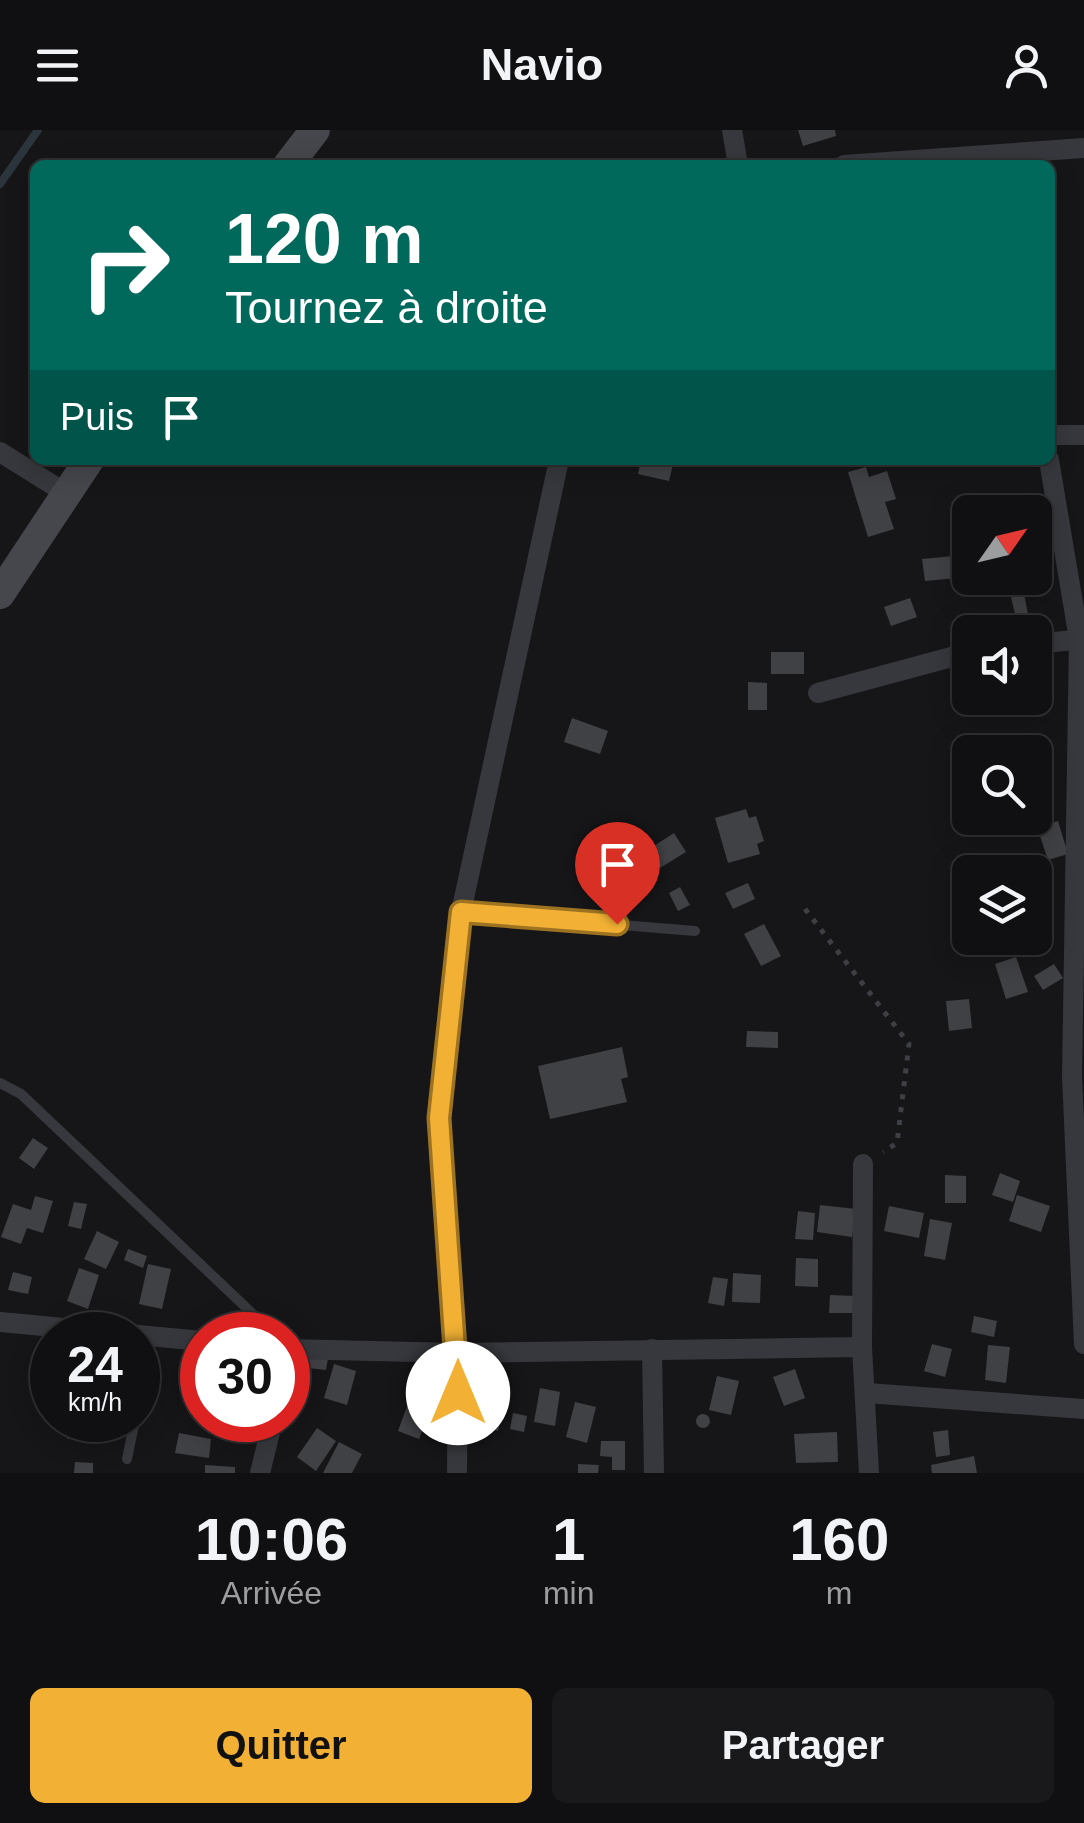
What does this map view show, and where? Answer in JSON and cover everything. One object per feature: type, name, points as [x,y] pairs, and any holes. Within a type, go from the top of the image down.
[{"type":"street","points":[[292,160],[315,130]]},
{"type":"street","points":[[732,130],[737,160]]},
{"type":"street","points":[[915,160],[1084,148]]},
{"type":"street","points":[[1055,435],[1084,435]]},
{"type":"street","points":[[0,452],[66,494]]},
{"type":"street","points":[[0,594],[86,465]]},
{"type":"street","points":[[456,1473],[458,1353],[439,1118],[461,912],[558,465]]},
{"type":"street","points":[[1050,465],[1082,639],[1072,1078],[1084,1344]]},
{"type":"street","points":[[1052,642],[1082,639]]},
{"type":"street","points":[[818,693],[952,657]]},
{"type":"street","points":[[864,1164],[862,1347],[870,1473]]},
{"type":"street","points":[[0,1322],[30,1325]]},
{"type":"street","points":[[310,1349],[458,1353],[862,1347]]},
{"type":"street","points":[[652,1350],[654,1473]]},
{"type":"street","points":[[866,1393],[1084,1409]]},
{"type":"street","points":[[260,1473],[268,1442]]},
{"type":"lane","points":[[461,912],[695,930]]},
{"type":"lane","points":[[0,1083],[21,1094],[248,1312]]},
{"type":"lane","points":[[128,1459],[131,1442]]},
{"type":"path","points":[[805,910],[908,1044],[898,1143],[864,1164]]},
{"type":"building","points":[[798,130],[835,130],[836,136],[803,146]]},
{"type":"building","points":[[640,465],[673,465],[669,481],[638,474]]},
{"type":"building","points":[[866,467],[869,477],[887,471],[896,499],[885,502],[894,529],[868,537],[848,472]]},
{"type":"building","points":[[952,556],[952,578],[925,581],[922,559]]},
{"type":"building","points":[[1024,595],[1028,615],[1015,615],[1011,597]]},
{"type":"building","points":[[910,598],[917,617],[891,626],[884,607]]},
{"type":"building","points":[[771,652],[804,652],[804,674],[771,674]]},
{"type":"building","points":[[748,682],[767,683],[767,710],[748,710]]},
{"type":"building","points":[[572,718],[608,731],[600,754],[564,742]]},
{"type":"building","points":[[746,809],[749,818],[756,816],[764,841],[757,844],[760,854],[728,863],[715,818]]},
{"type":"building","points":[[1058,821],[1068,854],[1052,859],[1052,855],[1046,855],[1040,835],[1052,835],[1052,823]]},
{"type":"building","points":[[674,833],[686,852],[655,871],[643,853]]},
{"type":"building","points":[[748,883],[755,899],[733,909],[725,893]]},
{"type":"building","points":[[680,887],[690,905],[678,911],[669,893]]},
{"type":"building","points":[[764,924],[781,956],[761,966],[744,934]]},
{"type":"building","points":[[1016,957],[1028,992],[1006,999],[995,964]]},
{"type":"building","points":[[1054,964],[1063,978],[1043,990],[1034,976]]},
{"type":"building","points":[[969,999],[972,1028],[949,1031],[946,1001]]},
{"type":"building","points":[[747,1031],[778,1032],[778,1048],[746,1047]]},
{"type":"building","points":[[622,1047],[628,1077],[621,1079],[627,1102],[550,1119],[538,1066]]},
{"type":"building","points":[[33,1138],[48,1148],[34,1169],[19,1158]]},
{"type":"building","points":[[1000,1173],[1020,1181],[1013,1202],[992,1195]]},
{"type":"building","points":[[945,1175],[966,1176],[966,1203],[945,1203]]},
{"type":"building","points":[[1017,1195],[1050,1206],[1041,1232],[1009,1221]]},
{"type":"building","points":[[35,1196],[53,1201],[43,1233],[27,1228],[21,1244],[1,1237],[13,1204],[31,1210]]},
{"type":"building","points":[[74,1202],[87,1204],[81,1229],[68,1226]]},
{"type":"building","points":[[820,1205],[856,1209],[852,1237],[817,1232]]},
{"type":"building","points":[[889,1206],[924,1213],[919,1238],[884,1231]]},
{"type":"building","points":[[798,1211],[815,1213],[813,1240],[795,1239]]},
{"type":"building","points":[[930,1219],[952,1223],[945,1260],[924,1256]]},
{"type":"building","points":[[97,1231],[119,1242],[106,1269],[84,1259]]},
{"type":"building","points":[[128,1249],[147,1256],[143,1268],[124,1260]]},
{"type":"building","points":[[796,1258],[818,1259],[818,1287],[795,1286]]},
{"type":"building","points":[[148,1264],[171,1269],[162,1309],[139,1304]]},
{"type":"building","points":[[79,1268],[99,1275],[88,1309],[67,1301]]},
{"type":"building","points":[[13,1272],[32,1277],[28,1294],[8,1290]]},
{"type":"building","points":[[733,1273],[761,1275],[760,1303],[732,1302]]},
{"type":"building","points":[[713,1277],[728,1279],[724,1306],[708,1303]]},
{"type":"building","points":[[830,1295],[856,1296],[856,1313],[829,1313]]},
{"type":"building","points":[[974,1316],[997,1321],[994,1337],[971,1332]]},
{"type":"building","points":[[932,1344],[952,1349],[945,1377],[924,1371]]},
{"type":"building","points":[[988,1345],[1010,1347],[1006,1383],[985,1380]]},
{"type":"building","points":[[310,1355],[328,1358],[326,1370],[310,1368]]},
{"type":"building","points":[[334,1364],[356,1371],[347,1405],[324,1398]]},
{"type":"building","points":[[433,1366],[447,1371],[441,1386],[451,1390],[445,1407],[421,1398]]},
{"type":"building","points":[[795,1369],[805,1398],[784,1406],[773,1377]]},
{"type":"building","points":[[717,1376],[739,1381],[731,1415],[709,1410]]},
{"type":"building","points":[[540,1388],[560,1392],[555,1426],[534,1422]]},
{"type":"building","points":[[410,1398],[432,1406],[419,1439],[398,1431]]},
{"type":"building","points":[[575,1402],[596,1407],[587,1443],[566,1437]]},
{"type":"building","points":[[490,1413],[502,1417],[498,1431],[486,1428]]},
{"type":"building","points":[[513,1413],[527,1416],[524,1432],[510,1429]]},
{"type":"building","points":[[703,1414],[710,1421],[703,1428],[696,1421]]},
{"type":"building","points":[[317,1428],[336,1441],[316,1471],[297,1457]]},
{"type":"building","points":[[948,1430],[950,1455],[936,1457],[933,1432]]},
{"type":"building","points":[[837,1432],[838,1462],[796,1463],[794,1434]]},
{"type":"building","points":[[179,1433],[180,1442],[211,1442],[209,1458],[175,1453]]},
{"type":"building","points":[[601,1441],[625,1441],[625,1470],[612,1470],[612,1457],[600,1456]]},
{"type":"building","points":[[339,1442],[362,1454],[352,1473],[323,1473]]},
{"type":"building","points":[[974,1456],[977,1473],[932,1473],[931,1465]]},
{"type":"building","points":[[75,1462],[93,1463],[93,1473],[74,1473]]},
{"type":"building","points":[[578,1464],[599,1465],[598,1473],[578,1473]]},
{"type":"building","points":[[205,1465],[235,1467],[235,1473],[205,1473]]},
{"type":"waterway","points":[[0,184],[38,130]]},
{"type":"route","points":[[458,1393],[439,1118],[461,912],[617,924]]}]
